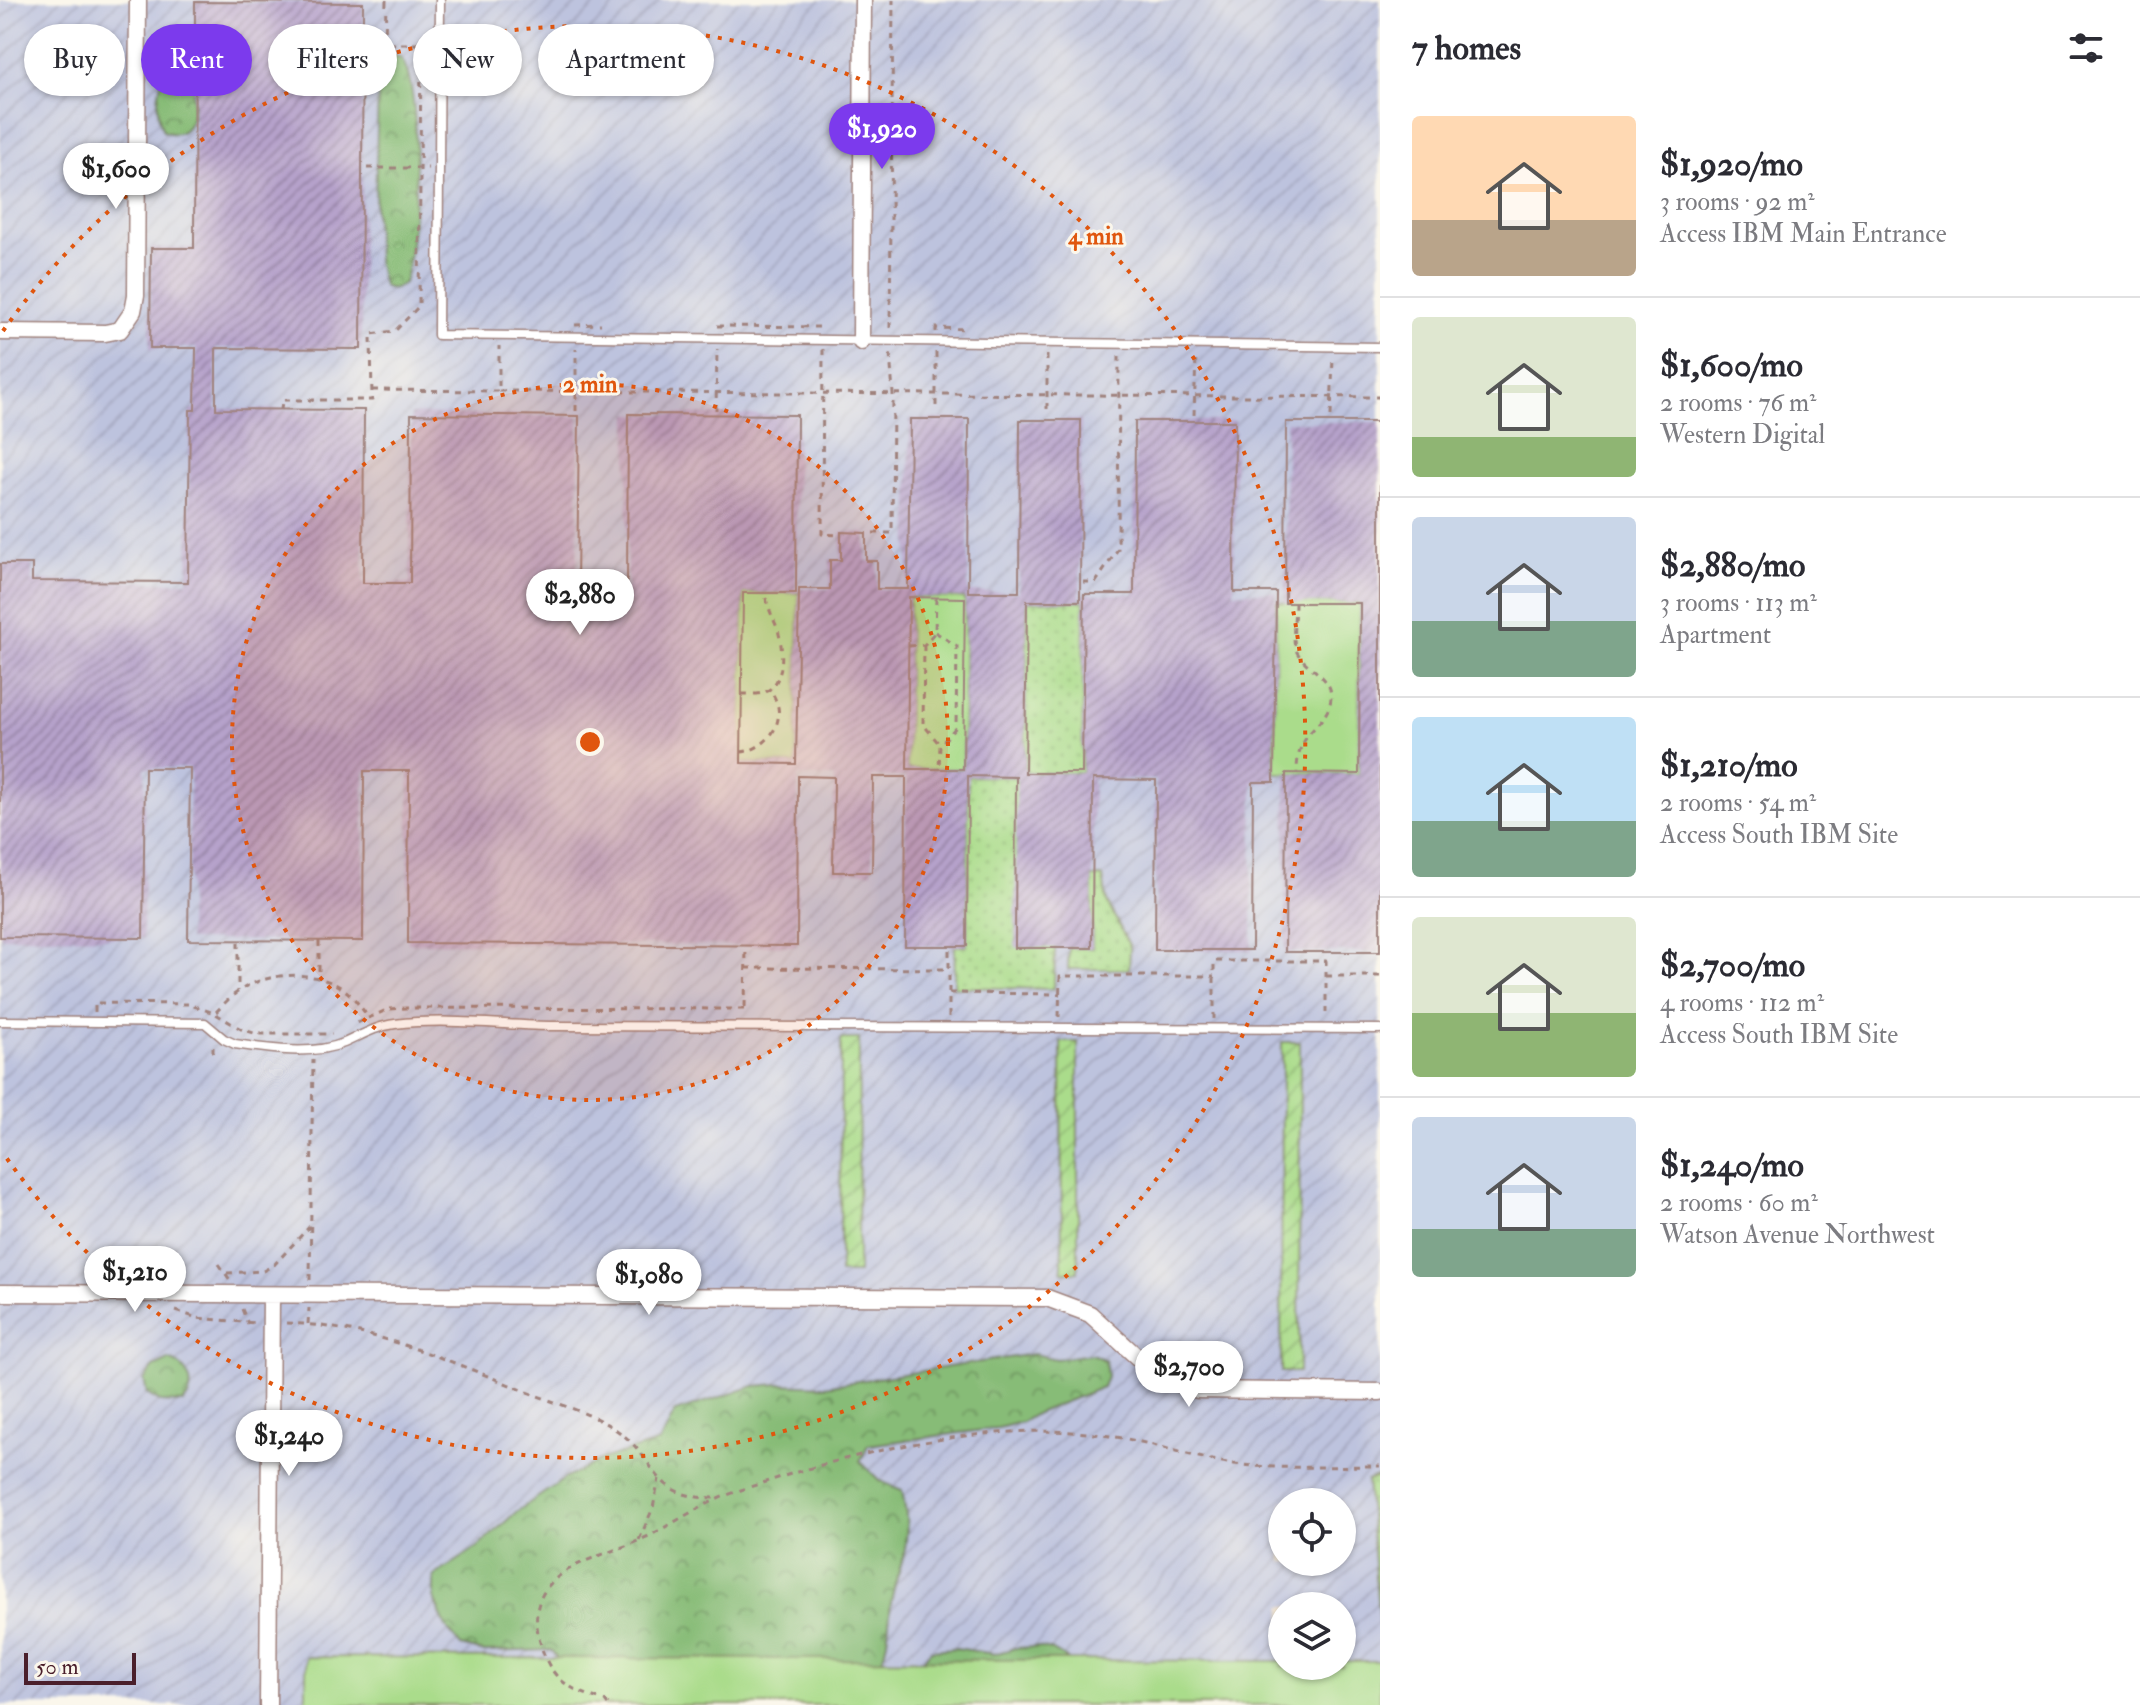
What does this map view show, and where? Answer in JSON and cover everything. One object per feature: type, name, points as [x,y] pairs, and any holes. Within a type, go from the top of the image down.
[{"type":"street","points":[[0,332],[105,333],[120,330],[133,311],[136,295],[138,0]]},
{"type":"street","points":[[861,342],[863,0]]},
{"type":"street","points":[[0,1293],[1047,1298],[1090,1314],[1157,1375],[1198,1390],[1380,1392]]},
{"type":"street","points":[[268,1705],[271,1296]]},
{"type":"lane","points":[[440,0],[440,24]]},
{"type":"lane","points":[[440,96],[438,335],[1380,347]]},
{"type":"lane","points":[[0,1021],[205,1023],[235,1044],[313,1050],[343,1043],[388,1025],[422,1022],[554,1026],[1380,1029]]},
{"type":"path","points":[[386,0],[385,44],[413,44]]},
{"type":"path","points":[[873,533],[892,533],[893,0]]},
{"type":"path","points":[[281,410],[282,400],[372,400],[371,334],[395,331],[419,306],[421,96]]},
{"type":"path","points":[[367,168],[439,168]]},
{"type":"path","points":[[575,324],[576,411]]},
{"type":"path","points":[[716,410],[717,326],[823,327],[822,534],[837,535]]},
{"type":"path","points":[[499,336],[499,391]]},
{"type":"path","points":[[1047,343],[1047,414]]},
{"type":"path","points":[[1194,415],[1197,344]]},
{"type":"path","points":[[1331,416],[1333,347]]},
{"type":"path","points":[[372,390],[1380,397]]},
{"type":"path","points":[[936,395],[936,412]]},
{"type":"path","points":[[1083,582],[1096,582],[1118,549],[1119,397]]},
{"type":"path","points":[[742,694],[764,693],[771,689],[780,673],[782,661],[778,632],[765,593]]},
{"type":"path","points":[[936,598],[935,632],[924,645],[923,724],[940,745]]},
{"type":"path","points":[[1295,603],[1295,648],[1299,657],[1326,682],[1331,695],[1326,715],[1299,751],[1297,773]]},
{"type":"path","points":[[935,632],[957,646],[956,727],[940,745],[939,769]]},
{"type":"path","points":[[909,646],[924,645]]},
{"type":"path","points":[[741,752],[759,746],[772,734],[778,709],[771,689]]},
{"type":"path","points":[[319,941],[319,979]]},
{"type":"path","points":[[238,942],[238,991],[265,978],[296,975],[319,979],[346,991],[368,1016],[375,1030]]},
{"type":"path","points":[[745,1027],[746,947]]},
{"type":"path","points":[[949,949],[949,1027]]},
{"type":"path","points":[[1214,1028],[1214,961],[1326,961],[1326,1029]]},
{"type":"path","points":[[746,968],[949,969]]},
{"type":"path","points":[[949,993],[1060,994],[1060,976],[1214,976]]},
{"type":"path","points":[[1326,976],[1380,976]]},
{"type":"path","points":[[94,1022],[95,1003],[188,1004],[257,1034],[341,1033]]},
{"type":"path","points":[[350,1028],[368,1016],[389,1009],[406,1008],[745,1009]]},
{"type":"path","points":[[308,1324],[313,1050]]},
{"type":"path","points":[[219,1264],[227,1273],[263,1271],[274,1265],[310,1226]]},
{"type":"path","points":[[174,1310],[197,1318],[248,1324],[308,1324],[403,1343],[614,1428],[637,1446],[659,1479],[677,1494],[719,1498]]},
{"type":"path","points":[[608,1705],[605,1701],[572,1690],[556,1677],[538,1635],[536,1616],[543,1589],[563,1572],[638,1541],[719,1498],[820,1465],[889,1448],[997,1434],[1046,1432],[1110,1436],[1233,1464],[1380,1466]]},
{"type":"path","points":[[638,1541],[653,1508],[659,1479]]},
{"type":"shaded area","points":[[0,0],[1380,0],[1380,1661],[1356,1661],[1356,1592],[1268,1592],[1268,1662],[307,1705],[0,1705]]},
{"type":"green space","points":[[397,56],[408,74],[413,99],[416,167],[412,235],[404,283],[391,289],[383,286],[377,260],[378,96],[397,96]]},
{"type":"green space","points":[[158,96],[193,96],[191,120],[185,129],[176,133],[163,131]]},
{"type":"green space","points":[[743,593],[799,593],[796,764],[741,763]]},
{"type":"green space","points":[[909,597],[965,598],[963,769],[907,769]]},
{"type":"green space","points":[[1027,601],[1084,601],[1082,773],[1025,773]]},
{"type":"green space","points":[[1276,602],[1360,603],[1359,774],[1274,773]]},
{"type":"green space","points":[[968,776],[1016,777],[1055,948],[1054,989],[954,987],[955,946],[967,946]]},
{"type":"green space","points":[[1092,877],[1103,877],[1107,902],[1130,947],[1129,969],[1068,969],[1069,948],[1092,948]]},
{"type":"green space","points":[[841,1039],[859,1039],[858,1273],[840,1273]]},
{"type":"green space","points":[[1061,1042],[1078,1042],[1078,1272],[1062,1272]]},
{"type":"green space","points":[[1282,1042],[1300,1042],[1299,1372],[1281,1372]]},
{"type":"green space","points":[[1033,1354],[1056,1359],[1092,1354],[1105,1360],[1107,1376],[1103,1387],[1022,1422],[998,1428],[868,1445],[860,1461],[880,1481],[902,1490],[906,1514],[906,1546],[892,1597],[887,1642],[880,1666],[890,1671],[915,1670],[931,1650],[956,1648],[994,1654],[1015,1648],[1038,1647],[1051,1650],[1073,1663],[1081,1681],[1078,1705],[620,1705],[609,1695],[576,1683],[551,1650],[484,1652],[461,1646],[446,1627],[434,1599],[434,1576],[478,1547],[516,1512],[566,1478],[601,1460],[660,1442],[675,1412],[754,1386],[825,1386]]},
{"type":"green space","points":[[169,1360],[182,1367],[189,1378],[190,1391],[183,1403],[160,1402],[147,1394],[144,1380],[154,1367]]},
{"type":"green space","points":[[1380,1476],[1380,1632],[1367,1481]]},
{"type":"green space","points":[[306,1657],[1268,1661],[1268,1680],[1356,1680],[1356,1661],[1380,1661],[1380,1705],[306,1705]]},
{"type":"building","points":[[195,2],[363,3],[363,24],[268,24],[268,96],[362,96],[361,349],[216,348],[216,409],[364,410],[363,583],[410,583],[411,414],[579,416],[577,588],[627,588],[628,414],[797,415],[796,593],[743,593],[741,763],[796,764],[799,589],[830,589],[830,560],[841,560],[841,532],[866,533],[866,561],[877,561],[877,589],[908,589],[910,419],[969,419],[968,592],[1019,592],[1020,420],[1081,420],[1080,601],[1027,601],[1025,773],[1082,773],[1084,594],[1134,594],[1135,421],[1235,421],[1234,592],[1276,592],[1274,782],[1253,782],[1252,950],[1155,950],[1156,780],[1093,779],[1092,948],[1015,948],[1016,777],[968,776],[967,946],[905,946],[906,777],[873,777],[872,872],[833,872],[834,777],[798,776],[797,946],[408,943],[409,771],[364,771],[363,941],[188,940],[190,768],[145,768],[143,938],[0,937],[0,564],[32,564],[32,581],[188,582],[190,410],[195,410],[196,348],[150,348],[151,248],[194,248],[195,96],[252,96],[252,24],[195,24]],"holes":[[[909,597],[965,598],[963,769],[907,769]]]},
{"type":"building","points":[[1286,422],[1380,422],[1380,952],[1285,952],[1286,773],[1359,774],[1360,603],[1285,603]]}]
